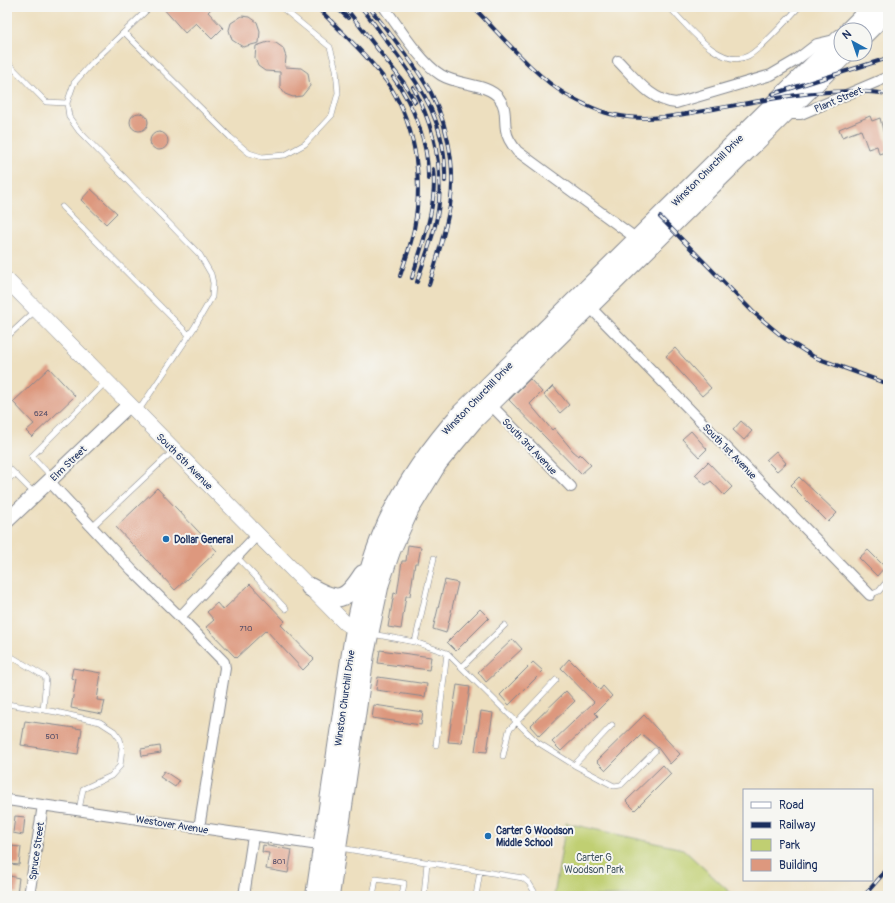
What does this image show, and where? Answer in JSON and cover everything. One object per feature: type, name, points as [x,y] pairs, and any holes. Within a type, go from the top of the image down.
[{"type":"highway","points":[[857,22],[872,7]]},
{"type":"highway","points":[[873,26],[888,11]]},
{"type":"highway","name":"Winston Churchill Drive","points":[[330,896],[330,847],[371,562],[394,508],[409,482],[442,434],[485,399],[783,105],[833,52]]},
{"type":"highway","name":"Winston Churchill Drive","points":[[584,301],[637,239],[783,105]]},
{"type":"highway","name":"Winston Churchill Drive","points":[[362,631],[390,551],[410,509],[438,463],[473,421],[485,399]]},
{"type":"highway","points":[[310,587],[326,596],[334,598],[346,596],[354,588],[371,562]]},
{"type":"highway","name":"Winston Churchill Drive","points":[[315,896],[330,847]]},
{"type":"main road","name":"South 6th Avenue","points":[[7,280],[345,623],[362,631]]},
{"type":"street","points":[[384,7],[427,63],[440,74],[461,84],[493,91],[500,98],[504,106],[508,137],[517,152],[637,239]]},
{"type":"street","points":[[618,61],[653,95],[668,102],[676,103],[771,75],[795,61],[817,44],[830,41],[833,42]]},
{"type":"street","name":"Plant Street","points":[[783,105],[792,114],[801,114],[888,77]]},
{"type":"street","name":"South 1st Avenue","points":[[584,301],[870,595]]},
{"type":"street","name":"South 3rd Avenue","points":[[485,399],[571,487]]},
{"type":"street","name":"Elm Street","points":[[7,521],[51,479],[133,409]]},
{"type":"street","points":[[51,479],[92,527],[132,570],[222,658],[224,668],[199,828]]},
{"type":"street","points":[[180,617],[257,535]]},
{"type":"street","name":"Westover Avenue","points":[[7,800],[330,847]]},
{"type":"street","name":"Spruce Street","points":[[29,896],[43,805]]},
{"type":"street","points":[[244,896],[253,836]]},
{"type":"lane","points":[[133,409],[189,335],[212,297],[213,283],[207,266],[200,255],[79,131],[69,117],[67,103],[74,83],[150,7]]},
{"type":"lane","points":[[124,32],[230,137],[249,153],[262,157],[285,155],[305,144],[332,115],[338,93],[336,69],[330,47],[281,7]]},
{"type":"lane","points":[[669,7],[715,52],[732,59],[739,59],[752,53],[799,7]]},
{"type":"lane","points":[[7,62],[46,102],[67,103]]},
{"type":"lane","points":[[62,207],[189,335]]},
{"type":"lane","points":[[7,337],[36,310]]},
{"type":"lane","points":[[51,479],[32,456],[107,382]]},
{"type":"lane","points":[[92,527],[174,450]]},
{"type":"lane","points":[[7,466],[35,494]]},
{"type":"lane","points":[[7,480],[14,474]]},
{"type":"lane","points":[[237,557],[286,609]]},
{"type":"lane","points":[[415,642],[434,558]]},
{"type":"lane","points":[[870,595],[878,591],[888,580]]},
{"type":"lane","points":[[462,667],[505,625]]},
{"type":"lane","points":[[362,631],[415,642],[447,654],[537,742],[574,765],[617,786],[621,785],[655,751]]},
{"type":"lane","points":[[7,654],[44,676],[46,679],[43,710]]},
{"type":"lane","points":[[436,746],[447,654]]},
{"type":"lane","points":[[503,756],[506,737],[515,722],[556,680]]},
{"type":"lane","points":[[7,704],[100,722],[114,731],[120,739],[122,748],[120,766],[110,776],[82,789],[79,810]]},
{"type":"lane","points":[[574,765],[612,725]]},
{"type":"lane","points":[[330,847],[523,878],[529,883],[537,896]]},
{"type":"lane","points":[[424,896],[427,862]]},
{"type":"lane","points":[[476,896],[480,871]]},
{"type":"lane","points":[[373,896],[376,878],[404,883],[402,896]]},
{"type":"green space","name":"Carter G Woodson Park","points":[[566,823],[683,849],[734,896],[554,896]]},
{"type":"building","points":[[162,7],[213,7],[208,12],[223,28],[212,39],[196,23],[185,33]]},
{"type":"building","points":[[242,16],[250,17],[257,22],[260,31],[259,43],[243,47],[232,40],[229,30],[231,23]]},
{"type":"building","points":[[268,42],[276,43],[283,48],[286,57],[285,67],[301,68],[308,73],[310,86],[302,96],[293,97],[285,94],[280,87],[280,72],[265,71],[258,66],[255,58],[256,46]]},
{"type":"building","points":[[135,113],[143,113],[148,118],[146,129],[143,131],[135,131],[130,126],[130,118]]},
{"type":"building","points":[[870,116],[872,121],[880,118],[888,151],[879,154],[877,146],[868,149],[861,130],[842,137],[839,129]]},
{"type":"building","points":[[155,132],[163,132],[168,137],[166,148],[163,150],[155,150],[150,145],[150,137]]},
{"type":"building","points":[[91,189],[117,213],[106,224],[81,200]]},
{"type":"building","points":[[675,348],[711,388],[702,396],[666,356]]},
{"type":"building","points":[[49,368],[75,396],[32,437],[26,431],[34,424],[13,402]]},
{"type":"building","points":[[530,379],[542,392],[530,404],[552,430],[554,428],[573,451],[579,456],[580,454],[591,465],[581,474],[509,400]]},
{"type":"building","points":[[553,386],[569,405],[560,413],[544,395]]},
{"type":"building","points":[[741,421],[752,431],[744,440],[733,430]]},
{"type":"building","points":[[691,431],[707,449],[699,457],[682,439]]},
{"type":"building","points":[[776,451],[786,463],[777,471],[766,460]]},
{"type":"building","points":[[708,462],[732,487],[724,495],[711,481],[706,485],[695,475]]},
{"type":"building","points":[[799,477],[837,513],[828,522],[791,485]]},
{"type":"building","name":"Dollar General","points":[[157,488],[217,551],[175,590],[116,527]]},
{"type":"building","points":[[408,545],[421,547],[418,563],[415,563],[410,596],[406,596],[401,629],[388,627],[394,593],[397,594],[402,561],[406,561]]},
{"type":"building","points":[[868,550],[885,567],[877,576],[859,558]]},
{"type":"building","points":[[445,580],[458,583],[446,633],[433,629]]},
{"type":"building","points":[[250,584],[285,621],[281,625],[314,659],[303,670],[266,630],[236,658],[206,627],[214,620],[207,612],[217,603],[223,610]]},
{"type":"building","points":[[480,609],[489,618],[456,651],[447,642]]},
{"type":"building","points":[[513,639],[522,649],[486,682],[478,672]]},
{"type":"building","points":[[380,650],[431,657],[429,670],[378,663]]},
{"type":"building","points":[[569,659],[600,690],[603,686],[612,696],[595,713],[598,716],[561,751],[552,742],[594,702],[561,668]]},
{"type":"building","points":[[533,662],[543,671],[509,705],[500,695]]},
{"type":"building","points":[[73,668],[101,673],[97,700],[105,701],[102,714],[71,708],[76,679],[71,678]]},
{"type":"building","points":[[378,677],[427,684],[425,697],[376,690]]},
{"type":"building","points":[[457,685],[470,687],[462,743],[448,742]]},
{"type":"building","points":[[566,691],[575,701],[539,736],[530,726]]},
{"type":"building","points":[[374,705],[423,712],[421,725],[372,718]]},
{"type":"building","points":[[481,711],[493,713],[487,752],[475,751]]},
{"type":"building","points":[[644,715],[680,754],[670,764],[658,748],[642,734],[606,770],[597,761]]},
{"type":"building","points":[[25,721],[82,729],[78,754],[21,745]]},
{"type":"building","points":[[160,746],[161,753],[142,756],[141,749]]},
{"type":"building","points":[[663,765],[671,774],[635,810],[626,801]]},
{"type":"building","points":[[164,771],[179,781],[175,787],[160,777]]},
{"type":"building","points":[[15,816],[25,817],[23,835],[13,833]]},
{"type":"building","points":[[263,845],[292,850],[288,873],[266,869],[269,853],[262,852]]},
{"type":"building","points":[[10,846],[21,847],[19,865],[9,864]]},
{"type":"building","points":[[10,876],[19,878],[17,893],[7,891]]},
{"type":"railway","points":[[317,7],[375,66],[391,88],[407,121],[416,157],[418,193],[413,235],[400,276]]},
{"type":"railway","points":[[336,7],[348,18]]},
{"type":"railway","points":[[345,7],[404,83],[415,102]]},
{"type":"railway","points":[[361,7],[404,64],[431,110],[438,126],[442,143],[445,161],[445,181]]},
{"type":"railway","points":[[369,7],[422,78],[437,107],[448,139],[452,173],[450,206],[429,285]]},
{"type":"railway","points":[[473,7],[518,54],[554,86],[577,101],[602,112],[615,115],[640,118],[665,117],[779,97],[823,92],[844,91],[888,94]]},
{"type":"railway","points":[[773,94],[888,58]]},
{"type":"railway","points":[[393,77],[401,88],[419,125],[426,152],[428,179]]},
{"type":"railway","points":[[413,87],[426,114],[434,142],[440,187],[436,222],[417,282]]},
{"type":"railway","points":[[412,278],[431,210],[434,183],[433,169]]},
{"type":"railway","points":[[660,217],[753,312],[784,338],[814,357],[888,384]]},
{"type":"railway","points":[[864,896],[888,868]]},
{"type":"place","name":"Dollar General","points":[[166,539]]},
{"type":"place","name":"Carter G Woodson Middle School","points":[[488,836]]}]
